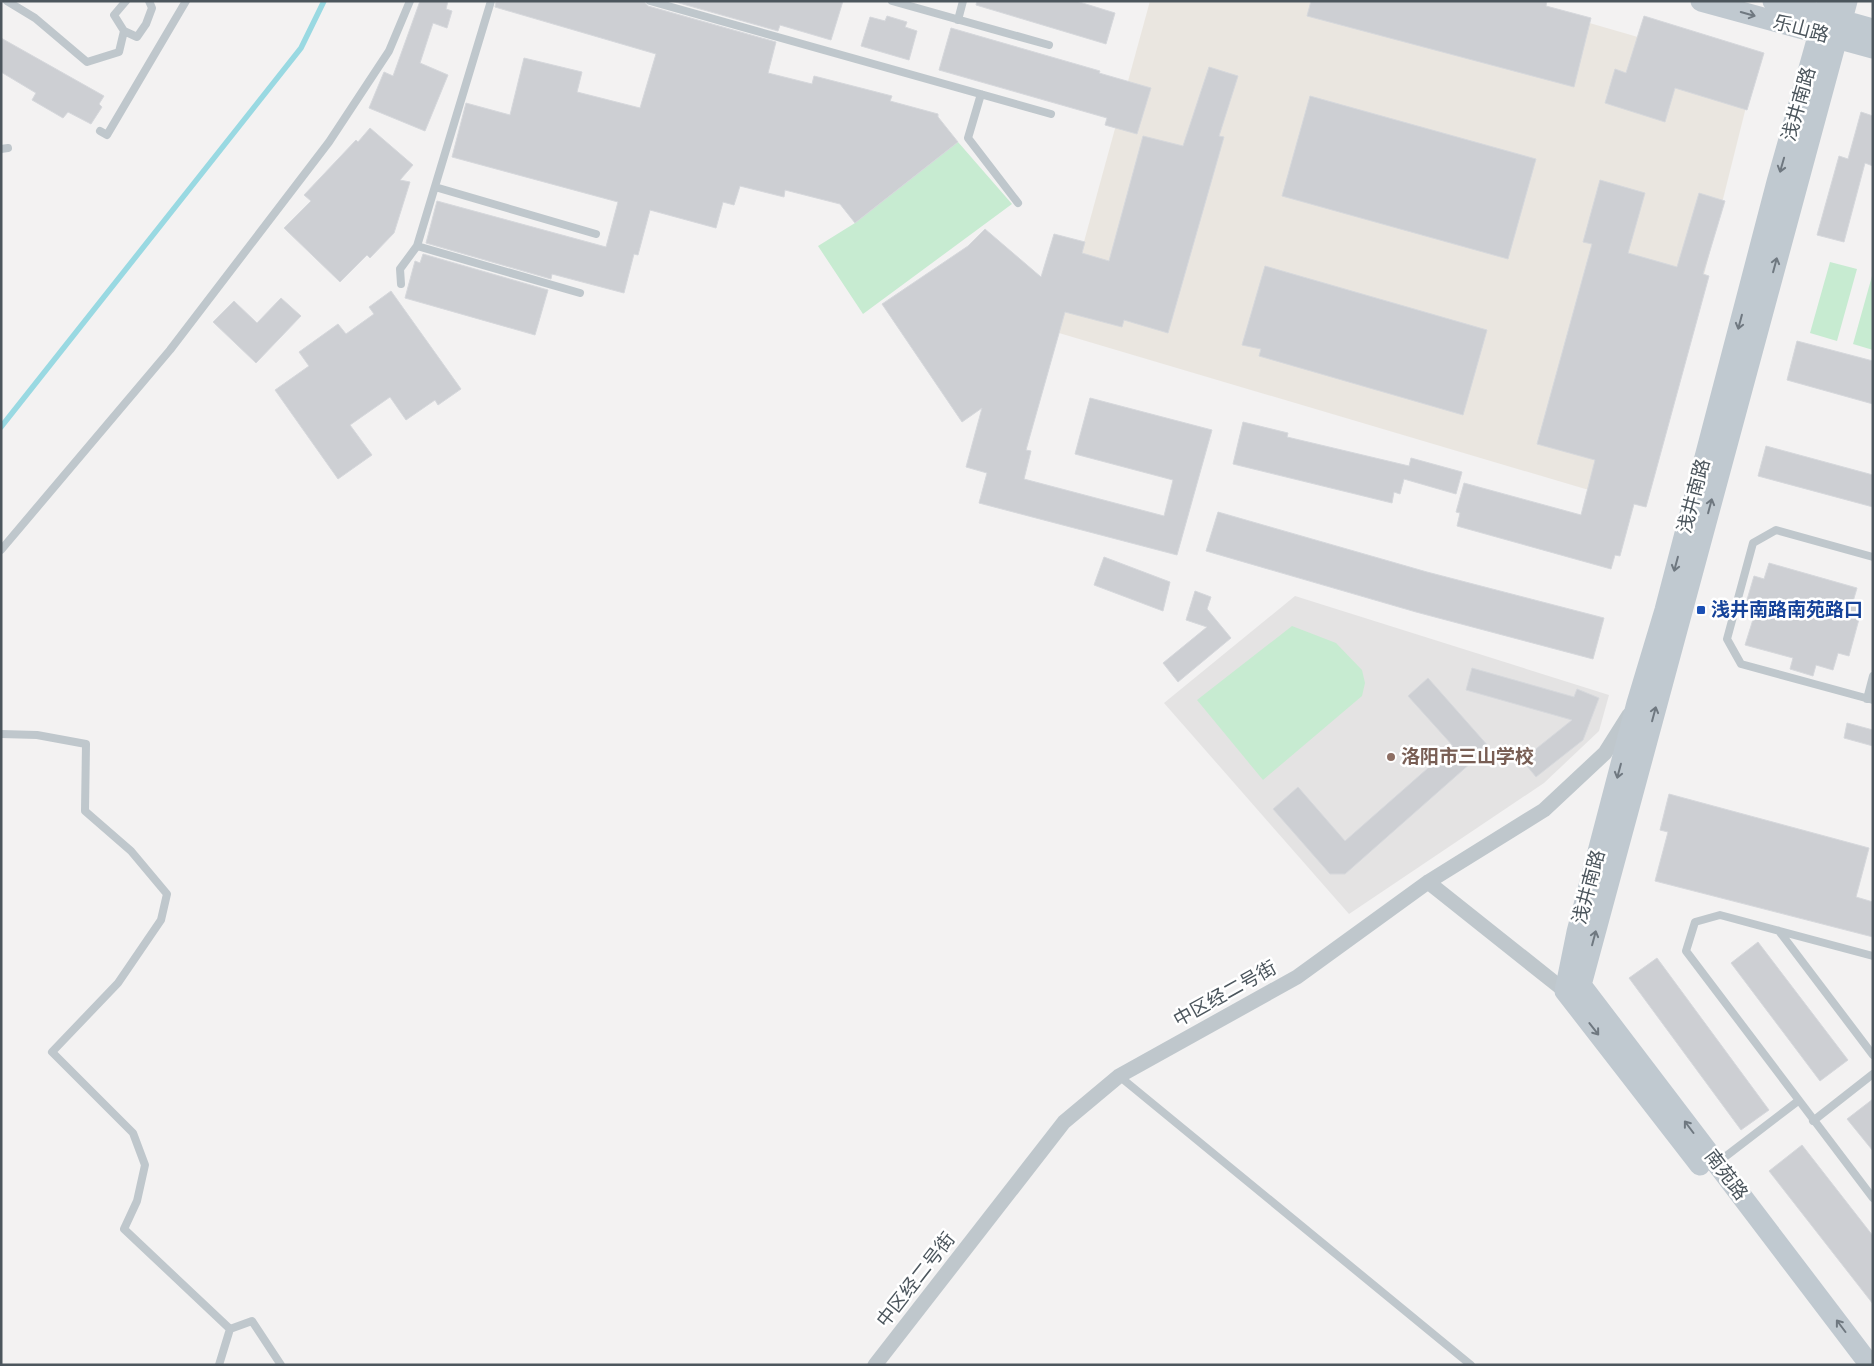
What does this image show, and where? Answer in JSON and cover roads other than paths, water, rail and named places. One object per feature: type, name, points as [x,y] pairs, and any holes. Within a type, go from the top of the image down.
[{"type":"street","name":"乐山路","points":[[1701,1],[1833,18],[1873,48]]},
{"type":"street","name":"乐山路","points":[[1773,1],[1873,29]]},
{"type":"street","name":"浅井南路","points":[[1571,986],[1577,932],[1777,182],[1833,18]]},
{"type":"street","name":"浅井南路","points":[[1571,986],[1833,18]]},
{"type":"street","name":"中区经二号街","points":[[875,1365],[1064,1122],[1119,1076],[1297,976],[1432,879],[1544,810],[1605,753],[1637,703]]},
{"type":"street","points":[[1432,879],[1571,986]]},
{"type":"street","name":"南苑路","points":[[1571,986],[1870,1365]]},
{"type":"street","name":"南苑路","points":[[1571,986],[1699,1164],[1852,1365]]},
{"type":"lane","points":[[7,1],[35,18],[87,62],[119,52],[124,31]]},
{"type":"lane","points":[[126,1],[114,15],[124,31],[137,36],[146,24],[152,8],[148,2]]},
{"type":"lane","points":[[100,132],[107,135],[186,1]]},
{"type":"lane","points":[[1,550],[170,350],[329,142],[390,51],[410,1]]},
{"type":"lane","points":[[401,284],[400,269],[417,246],[491,1]]},
{"type":"lane","points":[[650,1],[1051,114]]},
{"type":"lane","points":[[892,1],[1049,45]]},
{"type":"lane","points":[[958,20],[963,1]]},
{"type":"lane","points":[[981,94],[968,138],[1018,202]]},
{"type":"lane","points":[[435,187],[596,234]]},
{"type":"lane","points":[[417,246],[580,293]]},
{"type":"lane","points":[[1873,557],[1776,530],[1753,543],[1727,639],[1741,664],[1870,699],[1873,676]]},
{"type":"lane","points":[[1,734],[37,735],[86,744],[85,811],[131,852],[167,894],[161,920],[118,983],[52,1052],[133,1133],[145,1166],[136,1201],[124,1228],[230,1329]]},
{"type":"lane","points":[[1873,956],[1720,915],[1695,922],[1686,951],[1873,1198]]},
{"type":"lane","points":[[1778,931],[1873,1055]]},
{"type":"lane","points":[[1813,1121],[1873,1074]]},
{"type":"lane","points":[[1119,1076],[1471,1365]]},
{"type":"lane","points":[[1714,1165],[1798,1101]]},
{"type":"lane","points":[[230,1329],[252,1321],[281,1365]]},
{"type":"lane","points":[[219,1365],[230,1329]]},
{"type":"waterway","points":[[1,427],[301,48],[324,1]]},
{"type":"place","name":"浅井南路南苑路口","points":[[1701,610]]},
{"type":"place","name":"洛阳市三山学校","points":[[1391,757]]}]
